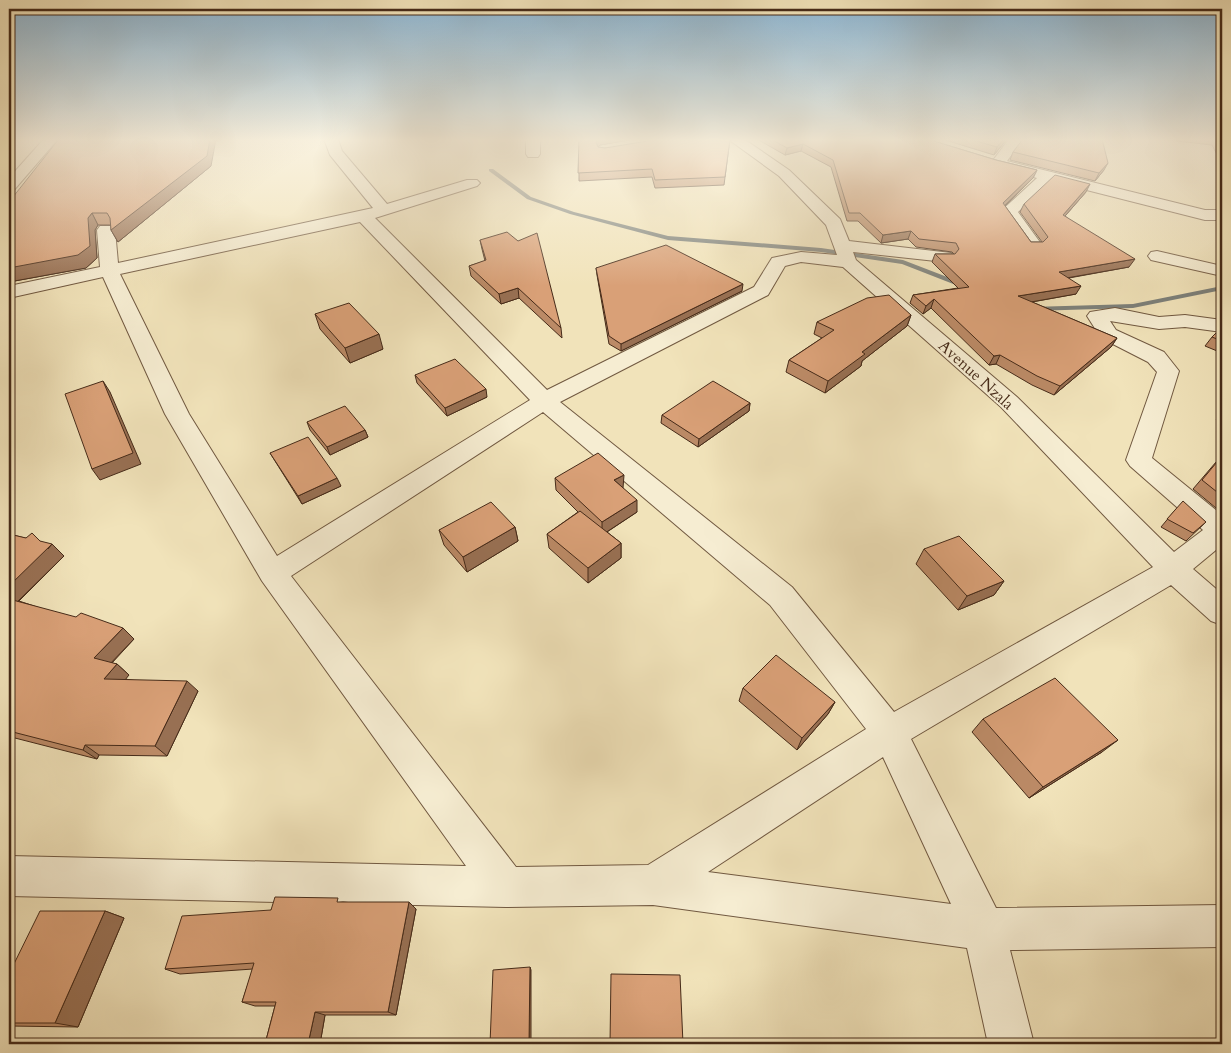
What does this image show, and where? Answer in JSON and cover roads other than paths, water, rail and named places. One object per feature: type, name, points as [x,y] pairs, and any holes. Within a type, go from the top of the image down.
[{"type":"street","points":[[358,188],[373,213],[544,401],[781,596],[890,733],[984,929],[1011,1044]]},
{"type":"street","points":[[9,292],[373,213],[455,188]]},
{"type":"street","name":"Avenue Nzala","points":[[799,188],[834,224],[846,254],[1009,402],[1172,569],[1222,612]]},
{"type":"street","points":[[1033,245],[1009,211],[1034,188]]},
{"type":"street","points":[[1097,188],[1205,215],[1222,215]]},
{"type":"street","points":[[106,230],[109,271],[178,414],[272,573],[506,887]]},
{"type":"street","points":[[272,573],[544,401],[761,291],[778,262],[801,257],[846,254],[945,257]]},
{"type":"street","points":[[1157,256],[1222,270]]},
{"type":"street","points":[[653,885],[890,733],[1172,569],[1222,530],[1139,460],[1168,371],[1156,357],[1108,334],[1097,316],[1114,314],[1159,323],[1185,321],[1222,326]]},
{"type":"street","points":[[9,876],[506,887],[653,885],[984,929],[1222,926]]},
{"type":"waterway","points":[[516,188],[529,198],[572,213],[668,238],[821,250],[903,262],[964,285]]},
{"type":"waterway","points":[[1031,309],[1133,306],[1222,288]]}]
